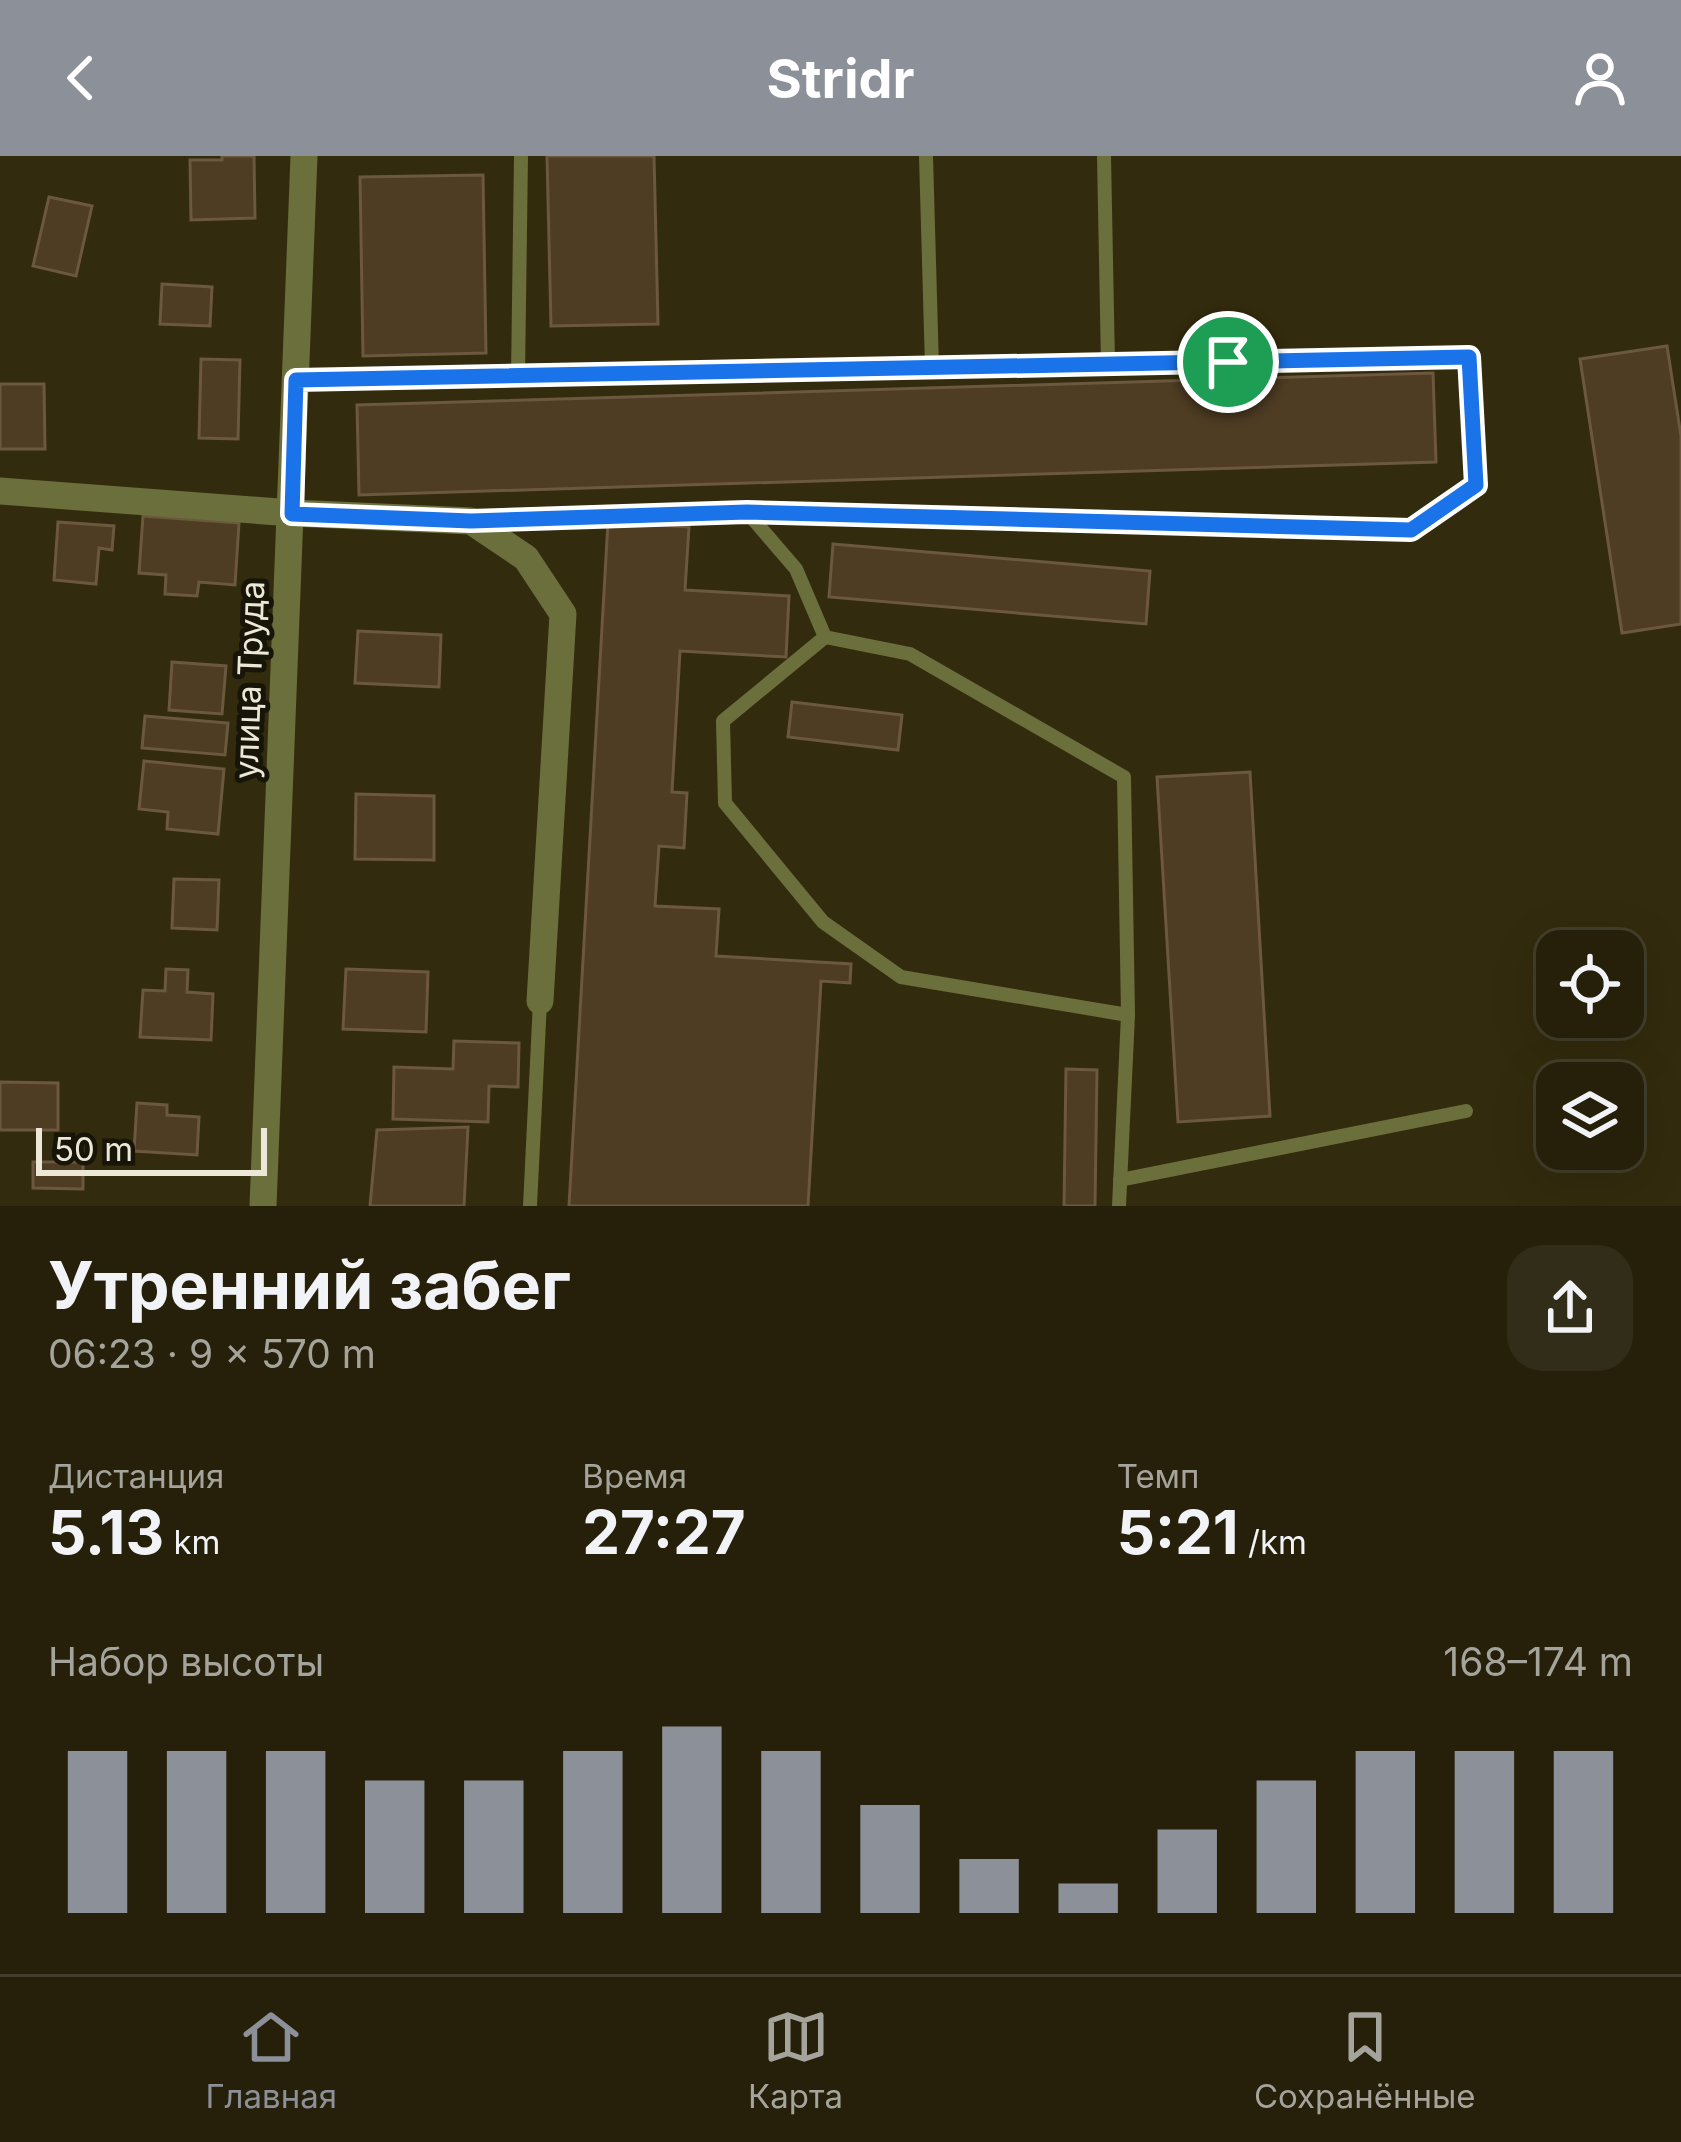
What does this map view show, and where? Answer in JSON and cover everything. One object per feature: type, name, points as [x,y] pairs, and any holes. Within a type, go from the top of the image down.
[{"type":"street","name":"улица Труда","points":[[263,1206],[304,156]]},
{"type":"street","points":[[0,490],[292,514],[471,521],[526,558],[563,614],[540,1001]]},
{"type":"lane","points":[[518,376],[521,156]]},
{"type":"lane","points":[[926,156],[932,368]]},
{"type":"lane","points":[[1104,156],[1108,364]]},
{"type":"lane","points":[[296,380],[1469,357],[1476,485],[1411,530],[747,512],[471,521]]},
{"type":"lane","points":[[747,512],[796,569],[825,638]]},
{"type":"lane","points":[[1119,1206],[1128,1015],[1124,777],[910,654],[825,638],[723,721],[725,802],[823,922],[901,976],[1128,1015]]},
{"type":"lane","points":[[530,1206],[540,1001]]},
{"type":"lane","points":[[1120,1180],[1466,1111]]},
{"type":"building","points":[[222,156],[254,156],[255,218],[191,220],[190,160],[222,160]]},
{"type":"building","points":[[547,156],[654,156],[658,324],[551,326]]},
{"type":"building","points":[[483,175],[486,353],[363,356],[360,177]]},
{"type":"building","points":[[49,197],[92,206],[76,276],[33,266]]},
{"type":"building","points":[[162,284],[212,287],[210,326],[160,324]]},
{"type":"building","points":[[1667,346],[1681,436],[1681,624],[1622,633],[1580,359]]},
{"type":"building","points":[[201,359],[240,360],[238,439],[199,438]]},
{"type":"building","points":[[1433,373],[1436,462],[359,495],[357,405]]},
{"type":"building","points":[[0,384],[44,384],[45,449],[0,449]]},
{"type":"building","points":[[143,516],[239,523],[235,585],[199,582],[197,596],[165,594],[166,575],[139,573]]},
{"type":"building","points":[[58,522],[114,526],[112,550],[99,548],[96,584],[54,580]]},
{"type":"building","points":[[608,522],[689,527],[685,590],[789,596],[786,657],[680,651],[672,792],[687,793],[684,848],[659,846],[655,906],[719,909],[716,956],[851,964],[850,983],[821,981],[808,1206],[569,1206]]},
{"type":"building","points":[[833,544],[1150,571],[1146,624],[829,597]]},
{"type":"building","points":[[358,631],[441,635],[439,687],[355,683]]},
{"type":"building","points":[[172,662],[226,666],[222,714],[169,710]]},
{"type":"building","points":[[792,702],[902,715],[898,750],[788,737]]},
{"type":"building","points":[[145,716],[228,723],[225,755],[142,748]]},
{"type":"building","points":[[144,761],[224,769],[218,834],[167,829],[168,812],[139,809]]},
{"type":"building","points":[[1250,772],[1270,1116],[1178,1122],[1157,777]]},
{"type":"building","points":[[356,794],[434,796],[434,860],[355,859]]},
{"type":"building","points":[[174,879],[219,880],[217,930],[172,928]]},
{"type":"building","points":[[166,969],[188,970],[187,992],[213,994],[211,1040],[140,1037],[143,990],[165,991]]},
{"type":"building","points":[[346,969],[428,972],[426,1032],[343,1029]]},
{"type":"building","points":[[454,1041],[519,1043],[518,1087],[489,1086],[488,1122],[393,1119],[394,1067],[453,1069]]},
{"type":"building","points":[[1066,1069],[1097,1070],[1095,1206],[1064,1206]]},
{"type":"building","points":[[0,1082],[58,1083],[58,1130],[0,1130]]},
{"type":"building","points":[[137,1103],[167,1105],[167,1115],[199,1117],[197,1155],[134,1151]]},
{"type":"building","points":[[468,1127],[464,1206],[370,1206],[377,1130]]},
{"type":"building","points":[[33,1162],[83,1162],[83,1189],[33,1188]]},
{"type":"route","points":[[1469,357],[1476,485],[1411,530],[747,512],[471,521],[292,514],[296,380],[1228,362],[1469,357]]}]
